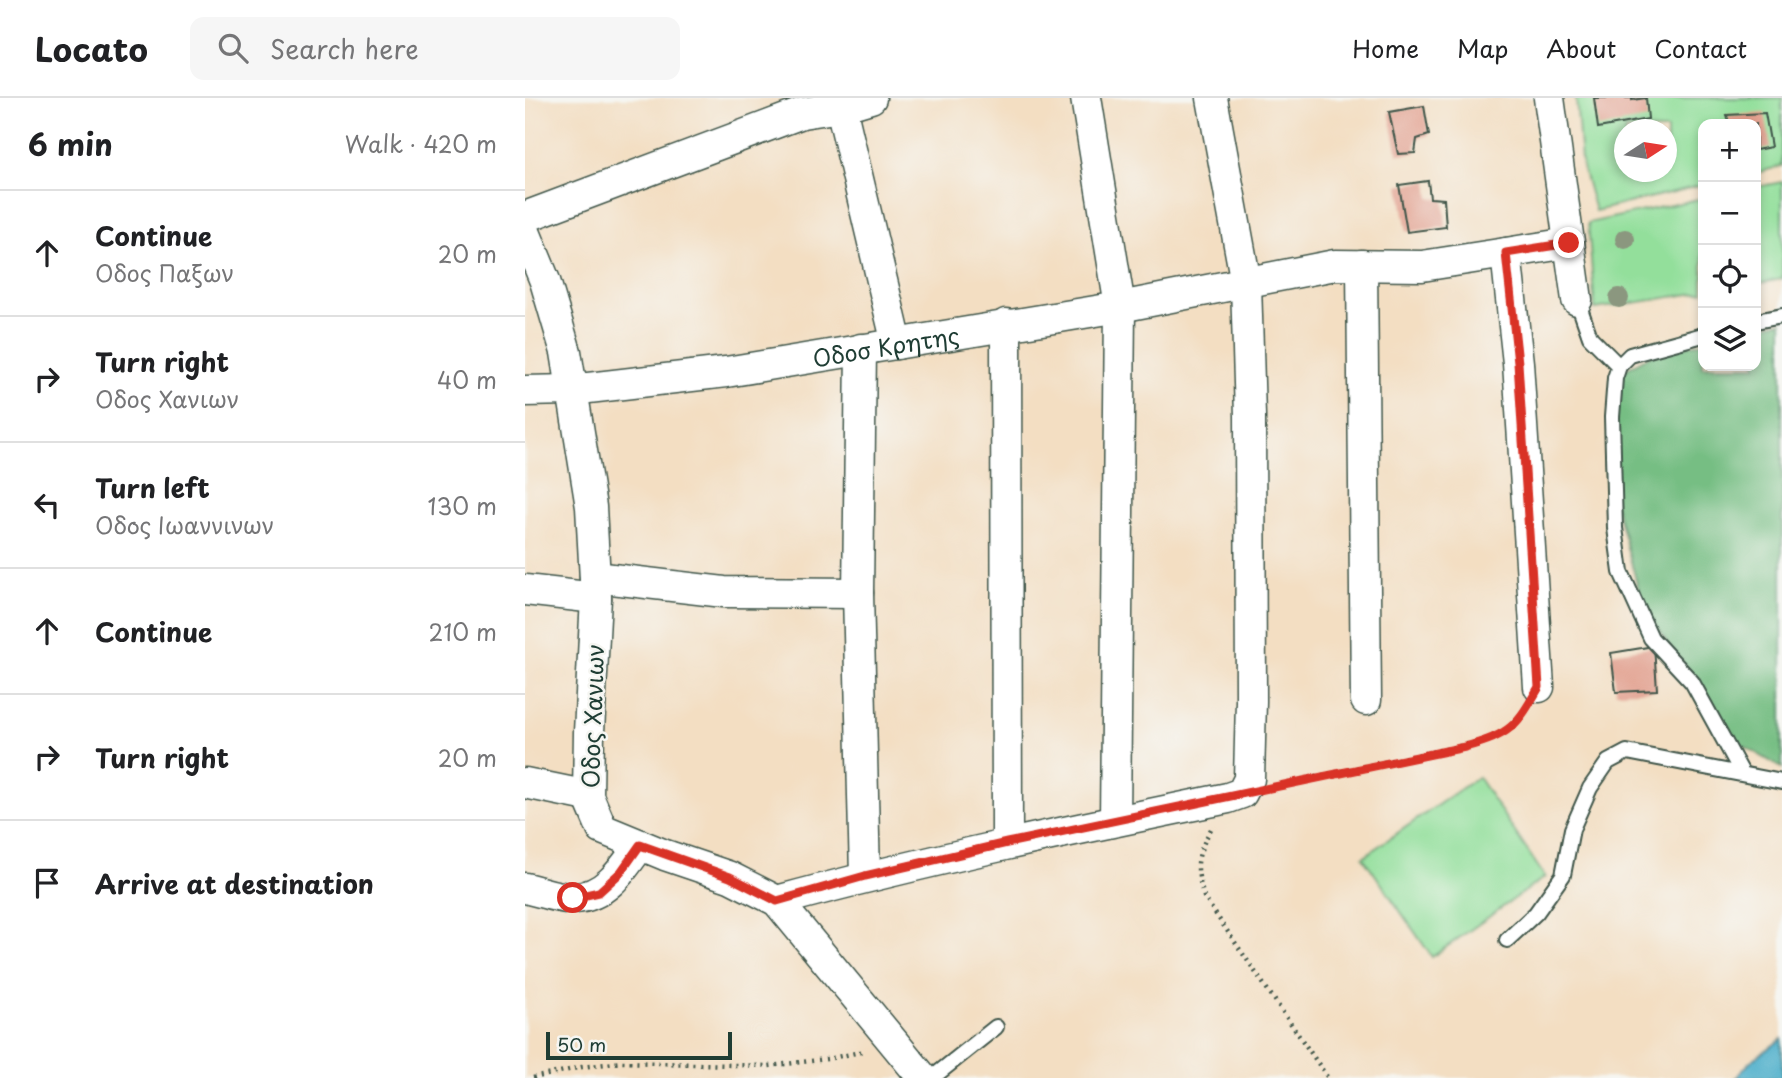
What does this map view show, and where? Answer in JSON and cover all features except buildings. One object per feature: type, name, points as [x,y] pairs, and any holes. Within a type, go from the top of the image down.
[{"type":"street","points":[[525,217],[802,113],[841,107],[871,98]]},
{"type":"street","points":[[1086,98],[1120,307],[1115,821]]},
{"type":"street","points":[[777,901],[865,876],[1115,821],[1240,790],[1250,416],[1246,283],[1212,98]]},
{"type":"street","points":[[1549,98],[1577,300]]},
{"type":"street","points":[[841,107],[897,344]]},
{"type":"street","name":"Οδος Χανιων","points":[[525,232],[545,281],[566,352],[591,507],[595,588],[588,796],[602,829],[730,877],[777,901],[923,1078]]},
{"type":"street","name":"Οδοσ Κρητης","points":[[525,391],[571,390],[726,372],[1120,307],[1335,265],[1422,266],[1569,243]]},
{"type":"street","points":[[1506,253],[1518,363],[1539,687]]},
{"type":"street","points":[[1362,265],[1366,700]]},
{"type":"street","points":[[1006,324],[1007,843]]},
{"type":"street","points":[[861,349],[858,593],[865,876]]},
{"type":"street","points":[[525,590],[595,588],[858,593]]},
{"type":"street","points":[[525,783],[588,796]]},
{"type":"street","points":[[525,888],[573,898],[599,892],[621,872],[640,845]]},
{"type":"lane","points":[[1577,300],[1590,337],[1619,366]]},
{"type":"lane","points":[[1761,320],[1782,316]]},
{"type":"lane","points":[[1698,336],[1630,355],[1619,366],[1615,378],[1612,417],[1615,528],[1621,572],[1651,638],[1692,682],[1742,773]]},
{"type":"lane","points":[[1507,940],[1536,914],[1563,875],[1572,829],[1590,788],[1608,762],[1627,752],[1782,782]]},
{"type":"lane","points":[[932,1078],[996,1027]]},
{"type":"path","points":[[1328,1078],[1204,897],[1197,874],[1199,850],[1240,790],[1465,747],[1497,737],[1510,729],[1521,717],[1539,687]]},
{"type":"path","points":[[533,1078],[621,1062],[769,1066],[839,1057],[893,1041]]},
{"type":"green space","points":[[1576,98],[1782,98],[1782,166],[1761,172],[1761,119],[1698,119],[1698,186],[1595,211],[1581,161]]},
{"type":"green space","points":[[1782,182],[1782,279],[1761,283],[1761,245],[1761,186]]},
{"type":"green space","points":[[1698,199],[1698,293],[1595,309],[1588,223]]},
{"type":"green space","points":[[1782,321],[1782,768],[1732,739],[1704,688],[1670,647],[1643,605],[1605,468],[1616,375],[1651,355],[1698,343],[1698,371],[1761,371],[1761,327]]},
{"type":"green space","points":[[1478,777],[1545,877],[1432,957],[1363,857]]},
{"type":"water","points":[[1782,1039],[1782,1078],[1736,1078],[1752,1060]]},
{"type":"route","points":[[573,898],[599,892],[621,872],[640,845],[730,877],[777,901],[865,876],[1007,843],[1465,747],[1497,737],[1510,729],[1521,717],[1539,687],[1518,363],[1506,253],[1569,243]]}]
